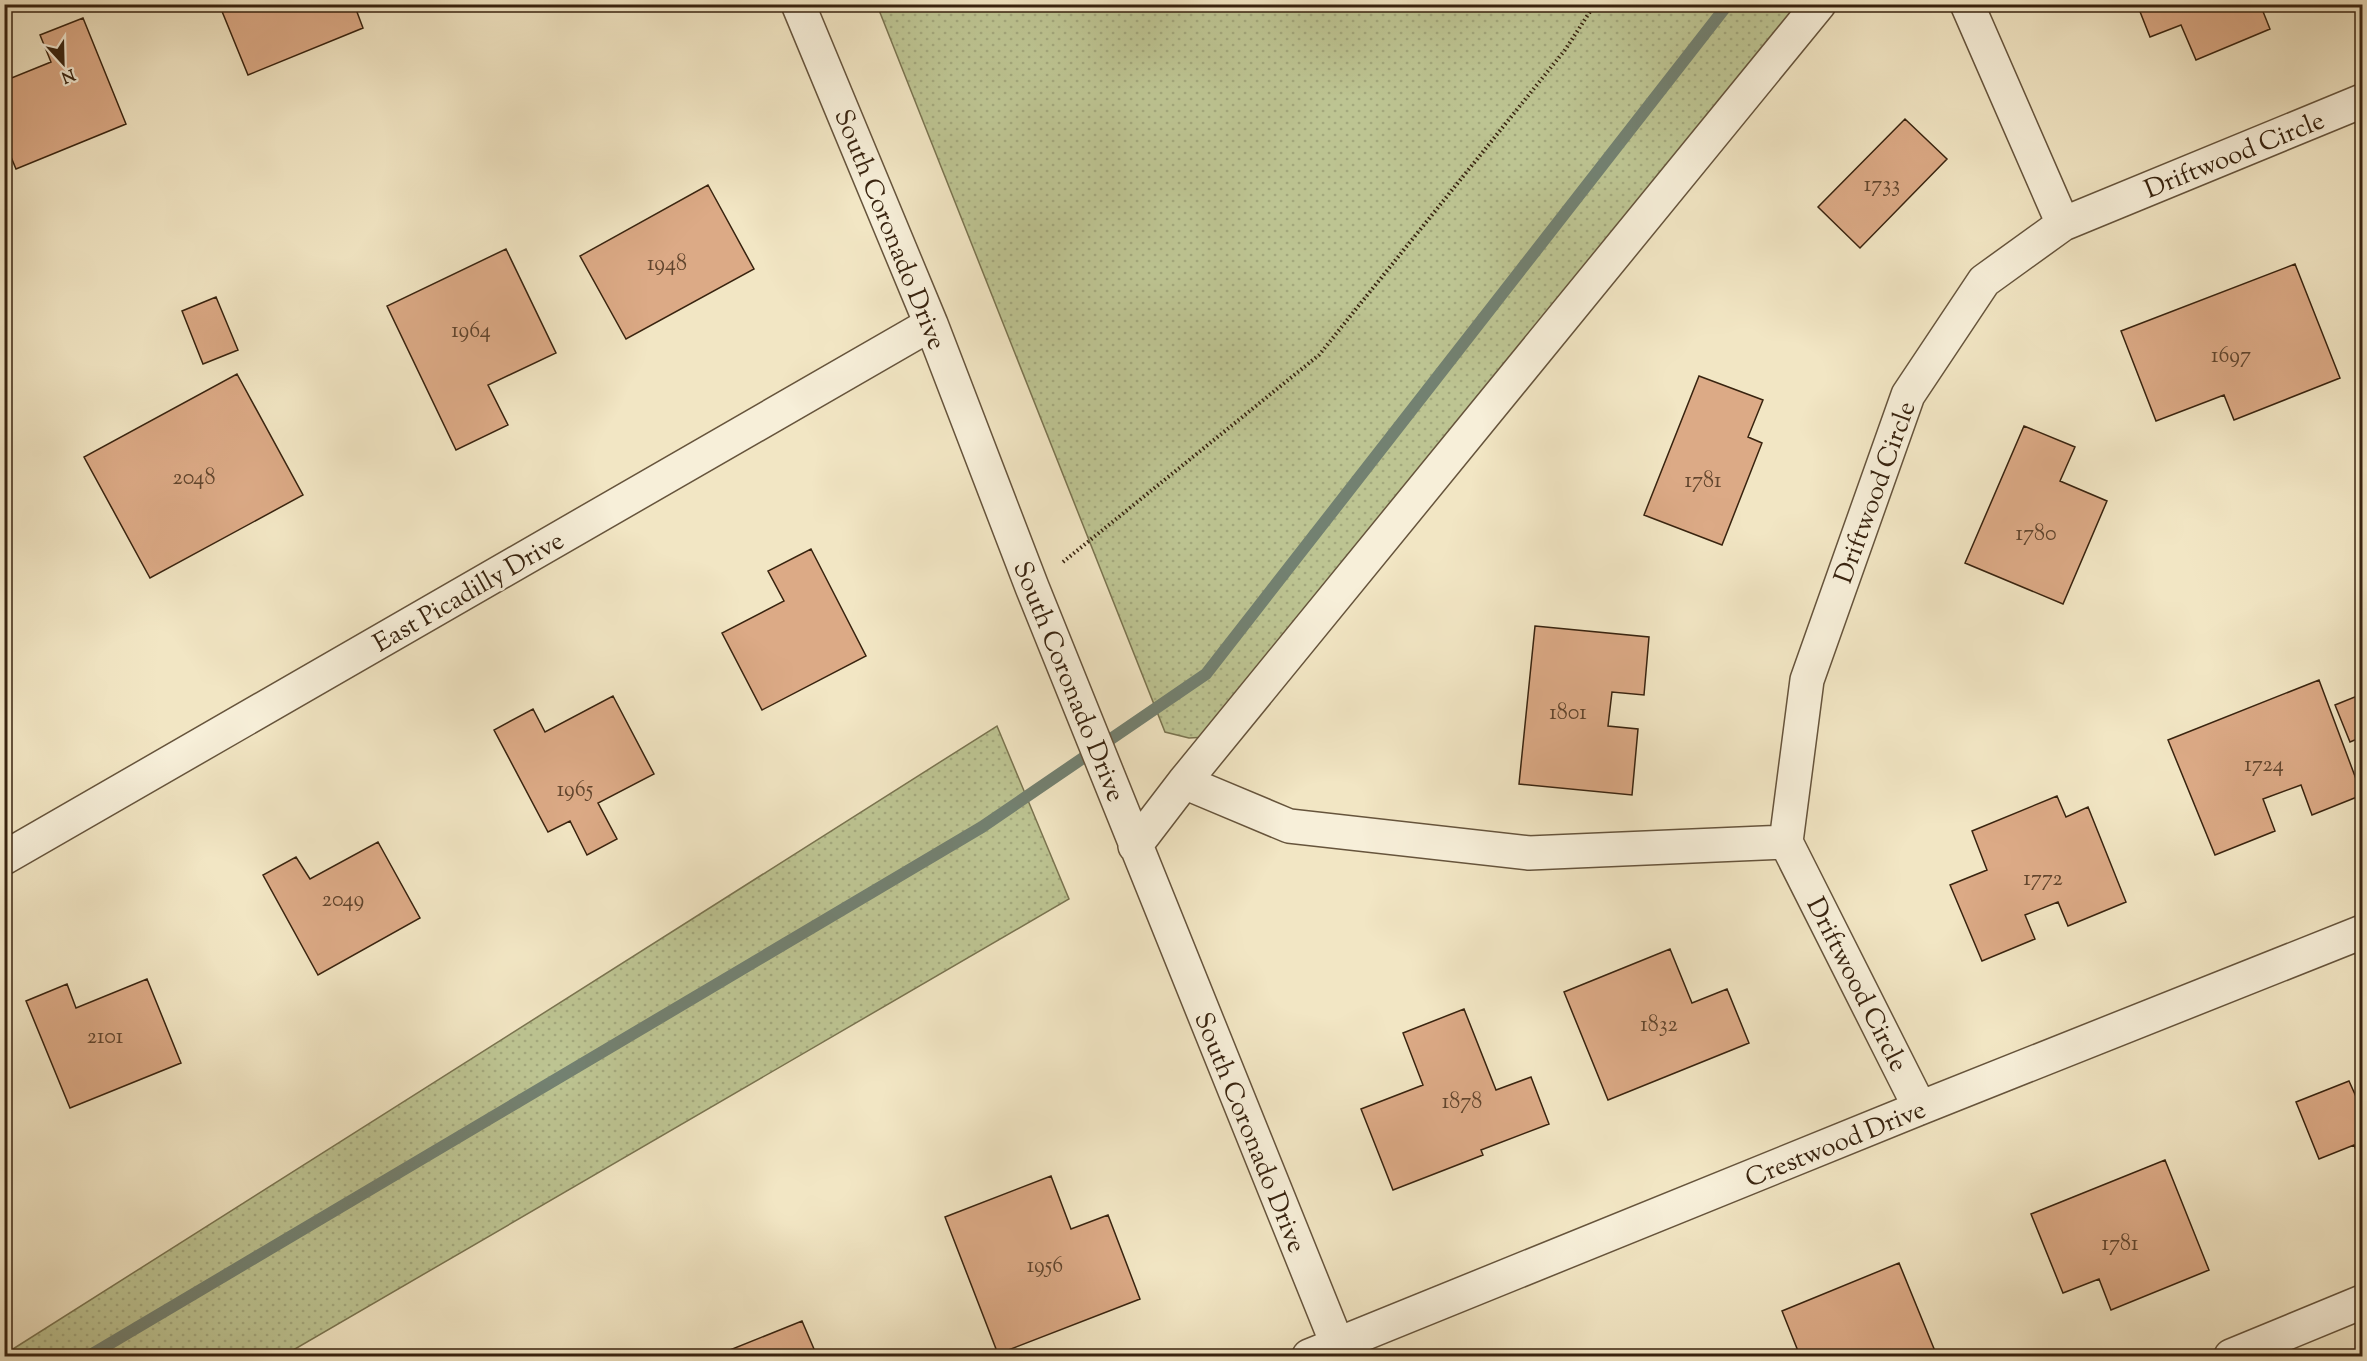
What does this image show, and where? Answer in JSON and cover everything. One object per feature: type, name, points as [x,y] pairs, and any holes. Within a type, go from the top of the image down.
[{"type":"street","name":"South Coronado Drive","points":[[798,4],[931,324],[1135,846],[1329,1353]]},
{"type":"street","points":[[1135,846],[1184,782],[1819,4]]},
{"type":"street","points":[[1967,4],[2063,224]]},
{"type":"street","name":"Driftwood Circle","points":[[1920,1108],[1786,842],[1807,680],[1908,395],[1984,281],[2063,224],[2362,101]]},
{"type":"street","name":"East Picadilly Drive","points":[[4,858],[931,324]]},
{"type":"street","points":[[1184,782],[1289,826],[1529,854],[1786,842]]},
{"type":"street","name":"Crestwood Drive","points":[[1329,1353],[1920,1108],[2362,932]]},
{"type":"street","points":[[2230,1356],[2362,1302]]},
{"type":"path","points":[[1032,587],[1319,355],[1565,51],[1595,4]]},
{"type":"green space","points":[[877,5],[1807,5],[1207,737],[1189,738],[1165,732]]},
{"type":"green space","points":[[997,726],[1069,899],[283,1356],[5,1356],[5,1354]]},
{"type":"building","points":[[219,4],[354,4],[363,28],[248,75]]},
{"type":"building","points":[[2137,4],[2260,4],[2270,29],[2196,60],[2181,25],[2150,37]]},
{"type":"building","points":[[83,18],[126,124],[16,169],[4,140],[4,81],[51,62],[40,35]]},
{"type":"building","points":[[1905,119],[1947,159],[1860,248],[1818,207]]},
{"type":"building","points":[[708,185],[754,269],[626,339],[580,256]]},
{"type":"building","points":[[506,249],[556,353],[488,385],[508,425],[456,450],[387,306]]},
{"type":"building","points":[[2295,264],[2340,378],[2234,420],[2224,395],[2156,421],[2121,331]]},
{"type":"building","points":[[216,297],[238,350],[203,364],[182,311]]},
{"type":"building","points":[[237,374],[303,495],[150,578],[84,457]]},
{"type":"building","points":[[1699,376],[1763,400],[1748,437],[1762,443],[1722,545],[1644,515]]},
{"type":"building","points":[[2024,426],[2075,447],[2060,481],[2107,501],[2063,604],[1965,563]]},
{"type":"building","points":[[811,549],[866,656],[762,710],[722,633],[784,601],[768,571]]},
{"type":"building","points":[[1535,626],[1649,637],[1644,695],[1612,692],[1608,726],[1638,729],[1632,795],[1519,784]]},
{"type":"building","points":[[2319,680],[2362,795],[2312,815],[2301,785],[2263,799],[2275,831],[2215,855],[2168,740]]},
{"type":"building","points":[[2362,694],[2362,737],[2350,742],[2335,705]]},
{"type":"building","points":[[613,696],[654,774],[598,803],[617,839],[587,855],[570,821],[548,832],[494,730],[533,709],[545,732]]},
{"type":"building","points":[[2057,796],[2066,817],[2088,807],[2126,902],[2068,926],[2058,902],[2025,915],[2035,939],[1982,961],[1950,885],[1987,870],[1972,831]]},
{"type":"building","points":[[378,842],[420,918],[318,975],[263,875],[296,857],[310,879]]},
{"type":"building","points":[[1670,949],[1692,1003],[1727,989],[1749,1043],[1608,1100],[1564,992]]},
{"type":"building","points":[[147,979],[181,1063],[70,1108],[26,1001],[67,984],[76,1008]]},
{"type":"building","points":[[1464,1009],[1496,1090],[1531,1077],[1549,1124],[1481,1150],[1483,1155],[1393,1190],[1361,1109],[1423,1085],[1403,1033]]},
{"type":"building","points":[[2349,1081],[2362,1110],[2362,1166],[2354,1145],[2319,1159],[2296,1102]]},
{"type":"building","points":[[2165,1160],[2209,1270],[2111,1310],[2099,1279],[2063,1293],[2031,1214]]},
{"type":"building","points":[[1051,1176],[1071,1229],[1108,1215],[1140,1299],[998,1354],[945,1217]]},
{"type":"building","points":[[1899,1263],[1937,1356],[1800,1356],[1782,1311]]},
{"type":"building","points":[[802,1321],[817,1356],[715,1356]]},
{"type":"waterway","points":[[89,1356],[982,827],[1206,674],[1728,4]]}]
